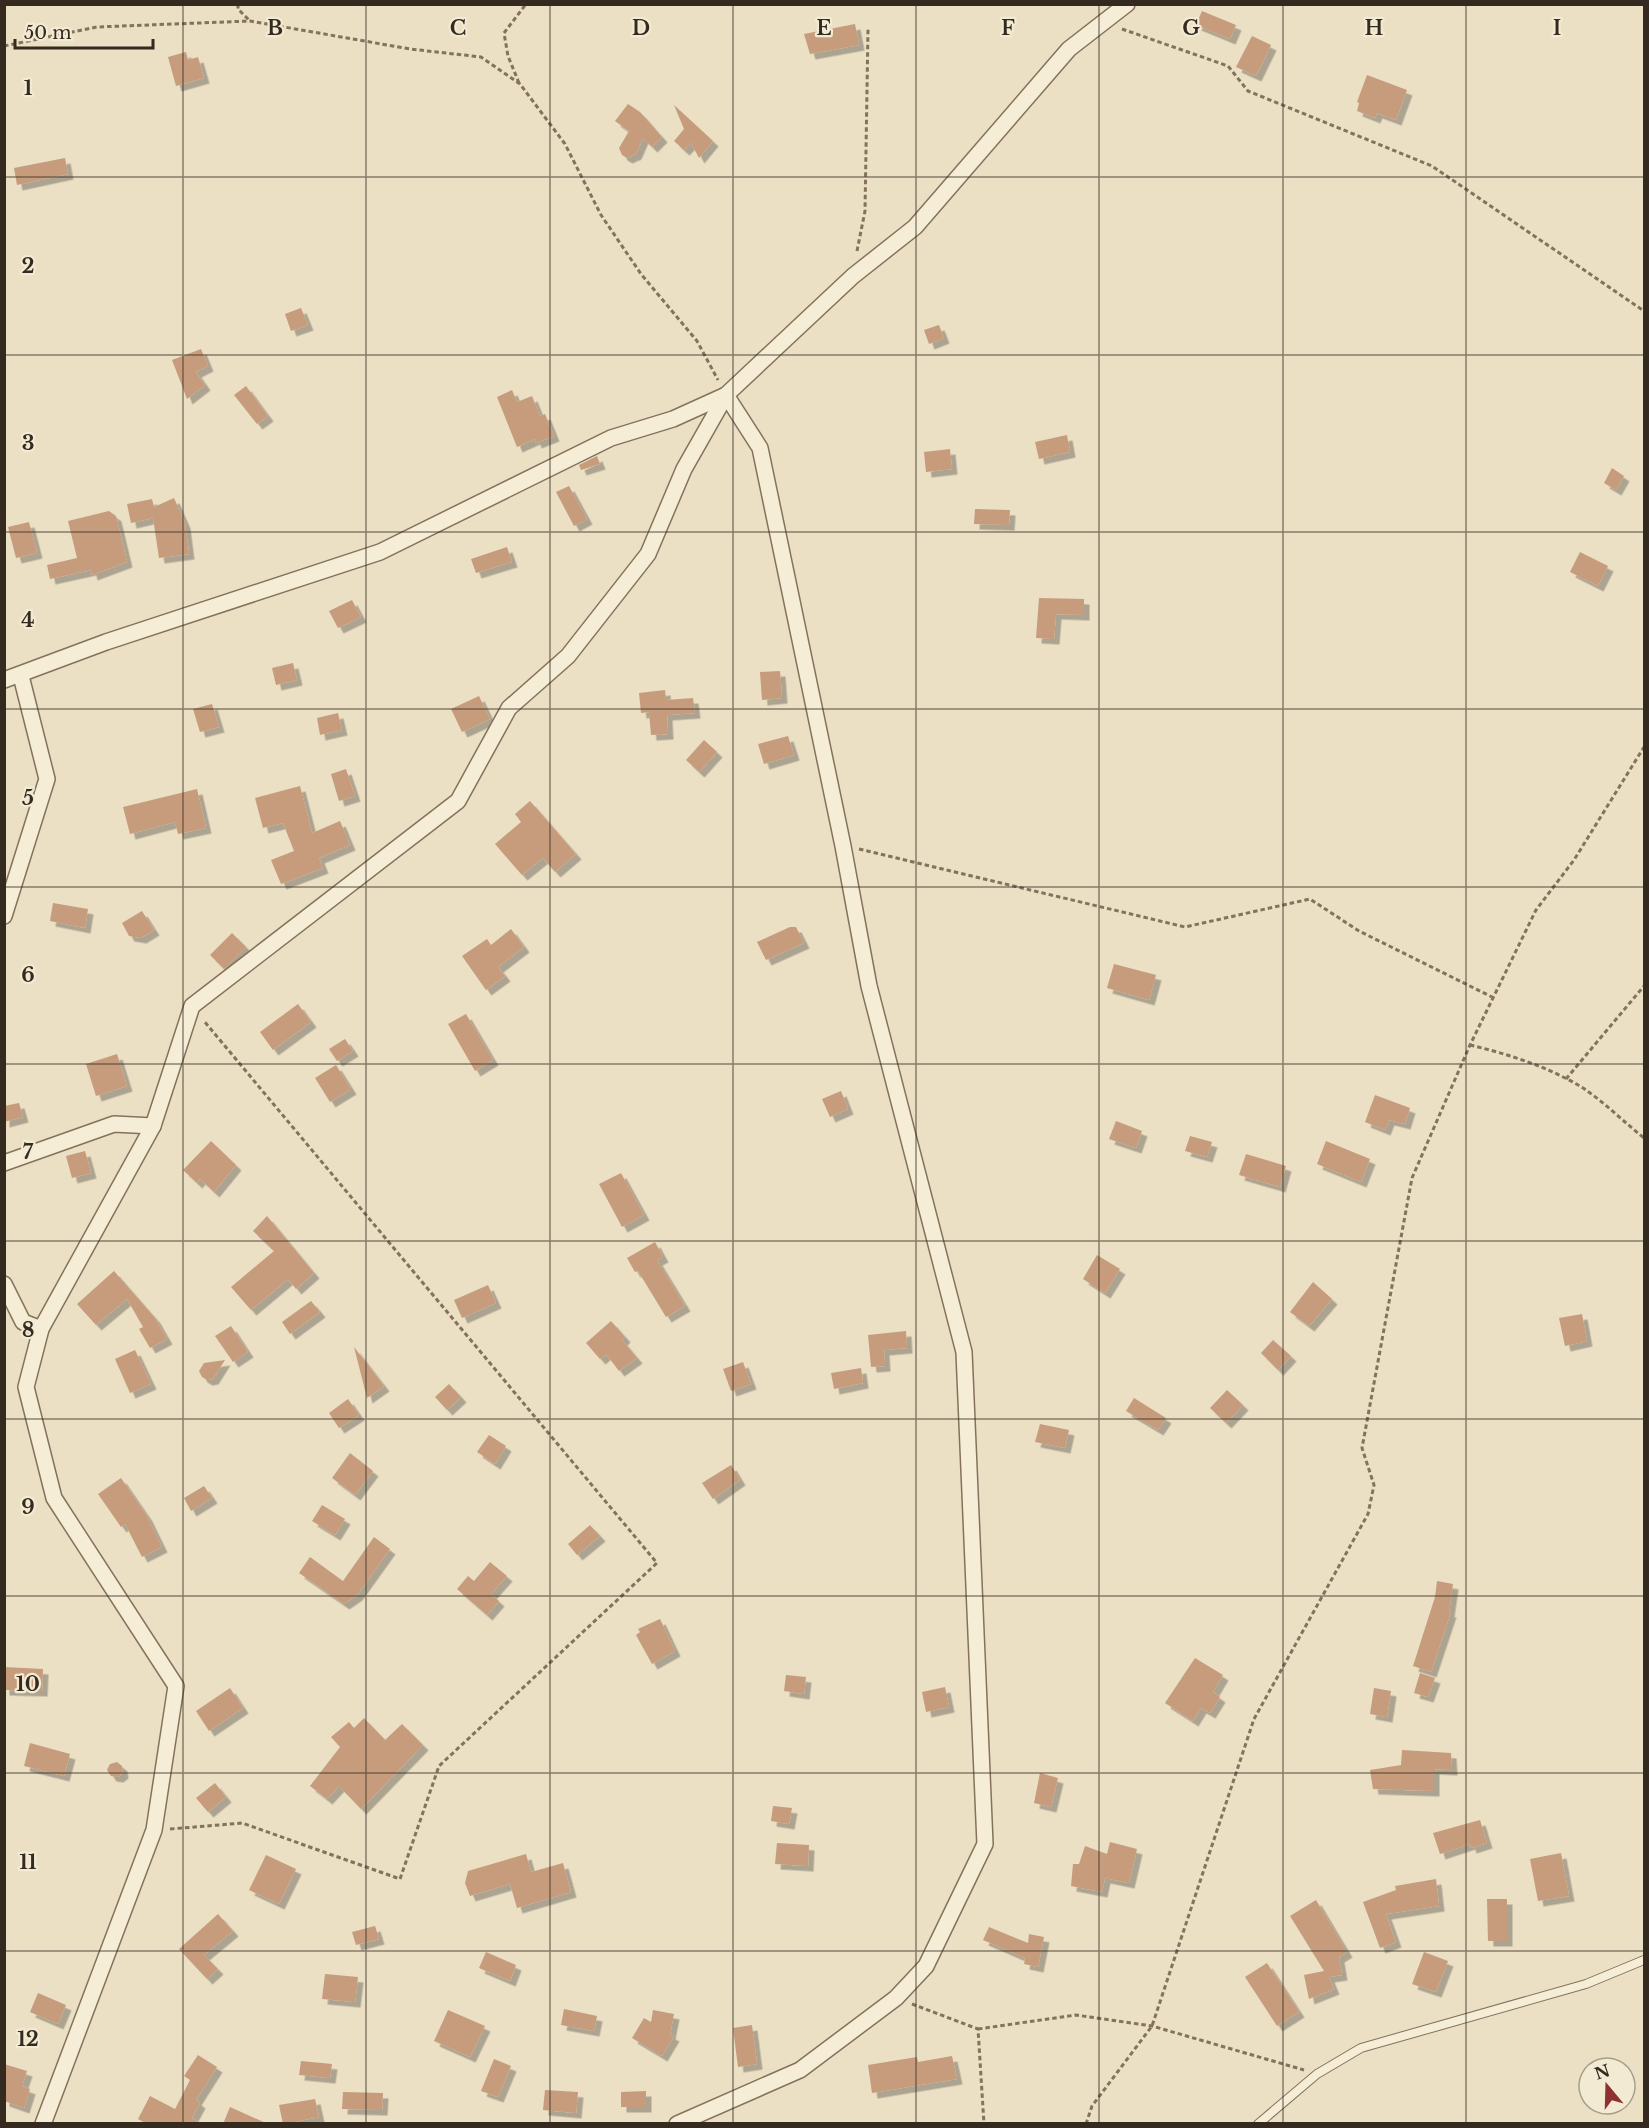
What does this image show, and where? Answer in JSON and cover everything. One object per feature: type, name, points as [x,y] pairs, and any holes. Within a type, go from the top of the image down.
[{"type":"street","points":[[43,2124],[154,1830],[176,1686],[54,1498],[26,1387],[41,1329],[153,1126],[192,1006],[458,801],[508,708],[568,656],[648,554],[684,468],[726,395],[853,276],[915,227],[1069,49],[1127,4]]},
{"type":"street","points":[[4,680],[21,676],[106,642],[380,552],[611,438],[674,419],[726,395]]},
{"type":"street","points":[[678,2124],[800,2070],[896,1998],[926,1966],[986,1844],[964,1364],[961,1341],[869,986],[843,846],[760,448],[726,395]]},
{"type":"street","points":[[4,916],[47,779],[21,676]]},
{"type":"street","points":[[4,1163],[114,1124],[153,1126]]},
{"type":"street","points":[[4,1284],[23,1322],[41,1329]]},
{"type":"lane","points":[[1258,2124],[1317,2074],[1361,2048],[1586,1984],[1644,1960]]},
{"type":"path","points":[[238,4],[238,9],[250,21]]},
{"type":"path","points":[[526,4],[504,33],[508,56],[520,84],[565,144],[601,215],[641,274],[697,341],[726,395]]},
{"type":"path","points":[[4,46],[97,27],[250,21],[410,48],[481,57],[520,84]]},
{"type":"path","points":[[1103,23],[1228,66],[1248,91],[1432,166],[1644,311]]},
{"type":"path","points":[[853,276],[865,211],[868,29]]},
{"type":"path","points":[[1086,2124],[1092,2106],[1152,2026],[1254,1719],[1368,1514],[1374,1485],[1362,1448],[1412,1178],[1492,997],[1536,910],[1574,860],[1644,747]]},
{"type":"path","points":[[843,846],[1185,927],[1310,899],[1359,931],[1492,997]]},
{"type":"path","points":[[1566,1079],[1644,986]]},
{"type":"path","points":[[154,1830],[242,1823],[400,1880],[439,1767],[657,1563],[192,1006]]},
{"type":"path","points":[[1470,1045],[1517,1058],[1566,1079],[1584,1089],[1644,1138]]},
{"type":"path","points":[[896,1998],[978,2029],[1076,2015],[1152,2026],[1317,2074]]},
{"type":"path","points":[[978,2029],[984,2124]]},
{"type":"building","points":[[1202,11],[1236,25],[1230,39],[1196,25]]},
{"type":"building","points":[[855,24],[859,45],[810,54],[804,34]]},
{"type":"building","points":[[1252,36],[1271,45],[1256,76],[1236,67]]},
{"type":"building","points":[[186,52],[188,60],[198,57],[204,78],[176,86],[168,57]]},
{"type":"building","points":[[1367,75],[1407,90],[1396,120],[1377,113],[1375,118],[1357,111],[1359,103],[1357,102]]},
{"type":"building","points":[[628,104],[640,112],[662,137],[652,147],[643,138],[636,154],[627,158],[622,155],[619,148],[629,131],[615,121]]},
{"type":"building","points":[[674,105],[713,141],[699,158],[691,143],[684,150],[674,141],[684,129]]},
{"type":"building","points":[[65,158],[68,174],[17,185],[14,168]]},
{"type":"building","points":[[301,308],[308,325],[291,331],[285,314]]},
{"type":"building","points":[[939,325],[944,338],[929,344],[924,330]]},
{"type":"building","points":[[201,349],[208,366],[196,372],[205,385],[187,399],[172,360]]},
{"type":"building","points":[[246,386],[268,416],[257,424],[234,395]]},
{"type":"building","points":[[512,390],[517,402],[532,396],[540,416],[545,414],[554,436],[536,443],[535,439],[517,447],[497,397]]},
{"type":"building","points":[[1067,435],[1070,452],[1039,459],[1035,442]]},
{"type":"building","points":[[950,449],[952,469],[926,472],[924,452]]},
{"type":"building","points":[[597,456],[600,464],[581,470],[579,465]]},
{"type":"building","points":[[1612,468],[1624,476],[1616,490],[1604,483]]},
{"type":"building","points":[[569,486],[587,519],[574,526],[556,492]]},
{"type":"building","points":[[174,498],[185,523],[189,554],[159,558],[153,518],[131,523],[127,504],[152,499],[154,507]]},
{"type":"building","points":[[975,509],[1010,510],[1009,525],[974,524]]},
{"type":"building","points":[[109,511],[116,516],[127,562],[92,575],[91,570],[50,579],[47,565],[77,558],[68,521]]},
{"type":"building","points":[[29,522],[37,553],[16,558],[8,527]]},
{"type":"building","points":[[507,547],[512,562],[476,573],[471,559]]},
{"type":"building","points":[[1580,552],[1608,566],[1598,586],[1570,572]]},
{"type":"building","points":[[1039,598],[1084,599],[1084,615],[1056,614],[1054,639],[1036,638]]},
{"type":"building","points":[[352,600],[361,617],[338,628],[329,611]]},
{"type":"building","points":[[293,663],[297,680],[276,685],[272,668]]},
{"type":"building","points":[[780,671],[782,698],[762,700],[760,672]]},
{"type":"building","points":[[665,690],[666,700],[693,698],[695,713],[667,715],[668,734],[651,735],[649,712],[641,713],[639,693]]},
{"type":"building","points":[[479,696],[490,719],[462,732],[451,709]]},
{"type":"building","points":[[212,704],[219,727],[200,732],[193,709]]},
{"type":"building","points":[[338,713],[342,730],[320,735],[317,718]]},
{"type":"building","points":[[788,736],[794,755],[764,764],[758,744]]},
{"type":"building","points":[[704,740],[717,752],[699,772],[686,760]]},
{"type":"building","points":[[346,769],[355,796],[339,801],[331,774]]},
{"type":"building","points":[[300,786],[312,833],[340,821],[350,845],[319,858],[323,868],[281,884],[271,860],[294,851],[283,823],[263,828],[255,798]]},
{"type":"building","points":[[197,789],[206,828],[178,834],[175,822],[130,834],[123,807]]},
{"type":"building","points":[[530,801],[576,854],[555,872],[543,858],[522,875],[495,844],[521,822],[515,814]]},
{"type":"building","points":[[53,903],[88,909],[85,928],[50,921]]},
{"type":"building","points":[[142,911],[154,930],[141,938],[129,936],[122,923]]},
{"type":"building","points":[[790,927],[796,927],[804,943],[766,960],[757,942]]},
{"type":"building","points":[[511,929],[524,947],[498,967],[505,976],[486,990],[462,956],[487,939],[491,945]]},
{"type":"building","points":[[232,933],[246,947],[224,969],[210,955]]},
{"type":"building","points":[[1114,964],[1156,975],[1149,1000],[1107,988]]},
{"type":"building","points":[[298,1004],[311,1022],[273,1050],[260,1032]]},
{"type":"building","points":[[466,1014],[493,1060],[475,1071],[448,1024]]},
{"type":"building","points":[[345,1039],[353,1051],[337,1061],[329,1049]]},
{"type":"building","points":[[117,1054],[127,1086],[96,1096],[86,1064]]},
{"type":"building","points":[[336,1065],[351,1089],[330,1102],[315,1078]]},
{"type":"building","points":[[841,1091],[848,1109],[830,1117],[822,1099]]},
{"type":"building","points":[[1375,1095],[1410,1108],[1405,1124],[1389,1120],[1385,1130],[1365,1122]]},
{"type":"building","points":[[19,1103],[23,1117],[4,1122],[4,1106]]},
{"type":"building","points":[[1116,1121],[1142,1131],[1136,1148],[1109,1139]]},
{"type":"building","points":[[1190,1136],[1212,1142],[1207,1157],[1185,1151]]},
{"type":"building","points":[[211,1141],[236,1165],[214,1192],[200,1179],[197,1183],[183,1170]]},
{"type":"building","points":[[1326,1141],[1370,1159],[1361,1182],[1317,1164]]},
{"type":"building","points":[[85,1151],[91,1173],[72,1178],[66,1156]]},
{"type":"building","points":[[1246,1154],[1286,1166],[1280,1187],[1239,1175]]},
{"type":"building","points":[[621,1173],[644,1215],[622,1227],[599,1184]]},
{"type":"building","points":[[267,1216],[314,1273],[296,1289],[288,1279],[251,1310],[231,1287],[274,1251],[253,1231]]},
{"type":"building","points":[[655,1242],[663,1257],[657,1260],[685,1306],[666,1317],[638,1271],[635,1272],[627,1258]]},
{"type":"building","points":[[1097,1255],[1120,1269],[1105,1293],[1083,1279]]},
{"type":"building","points":[[114,1271],[155,1318],[167,1339],[150,1348],[139,1329],[143,1327],[127,1299],[96,1325],[77,1304]]},
{"type":"building","points":[[1313,1282],[1332,1299],[1309,1326],[1290,1312]]},
{"type":"building","points":[[488,1285],[496,1303],[462,1318],[454,1300]]},
{"type":"building","points":[[311,1301],[320,1312],[290,1334],[282,1322]]},
{"type":"building","points":[[1582,1314],[1587,1341],[1565,1346],[1559,1318]]},
{"type":"building","points":[[611,1321],[625,1337],[622,1340],[637,1358],[619,1371],[606,1354],[600,1359],[586,1343]]},
{"type":"building","points":[[231,1326],[248,1352],[233,1362],[215,1336]]},
{"type":"building","points":[[906,1331],[907,1348],[884,1350],[885,1366],[871,1367],[868,1335]]},
{"type":"building","points":[[1273,1340],[1291,1356],[1278,1370],[1261,1353]]},
{"type":"building","points":[[354,1347],[384,1386],[367,1398]]},
{"type":"building","points":[[135,1350],[151,1384],[130,1393],[115,1359]]},
{"type":"building","points":[[225,1360],[213,1379],[207,1380],[202,1377],[199,1371],[204,1363]]},
{"type":"building","points":[[743,1362],[751,1384],[731,1391],[723,1369]]},
{"type":"building","points":[[861,1368],[863,1383],[834,1389],[831,1373]]},
{"type":"building","points":[[449,1384],[461,1397],[447,1410],[435,1397]]},
{"type":"building","points":[[1227,1390],[1243,1405],[1226,1423],[1210,1408]]},
{"type":"building","points":[[1134,1398],[1166,1418],[1158,1430],[1126,1411]]},
{"type":"building","points":[[348,1399],[359,1415],[339,1428],[329,1413]]},
{"type":"building","points":[[1040,1424],[1069,1430],[1065,1448],[1035,1442]]},
{"type":"building","points":[[489,1435],[506,1446],[495,1464],[477,1452]]},
{"type":"building","points":[[350,1453],[373,1471],[355,1495],[332,1478]]},
{"type":"building","points":[[731,1465],[740,1480],[713,1499],[702,1483]]},
{"type":"building","points":[[121,1478],[147,1516],[162,1547],[142,1557],[125,1524],[121,1527],[98,1494]]},
{"type":"building","points":[[204,1486],[212,1498],[191,1511],[184,1498]]},
{"type":"building","points":[[322,1505],[345,1519],[335,1535],[312,1521]]},
{"type":"building","points":[[590,1525],[600,1536],[577,1555],[568,1544]]},
{"type":"building","points":[[374,1537],[390,1549],[357,1595],[344,1604],[299,1573],[310,1557],[343,1581]]},
{"type":"building","points":[[490,1562],[507,1576],[491,1594],[499,1601],[487,1615],[457,1589],[468,1576],[474,1581]]},
{"type":"building","points":[[1437,1581],[1453,1584],[1449,1612],[1451,1612],[1431,1672],[1413,1666],[1435,1597]]},
{"type":"building","points":[[660,1619],[675,1651],[652,1664],[636,1635],[640,1632],[638,1629]]},
{"type":"building","points":[[1195,1658],[1223,1675],[1213,1692],[1220,1697],[1210,1713],[1201,1708],[1193,1721],[1165,1703]]},
{"type":"building","points":[[4,1667],[43,1669],[42,1691],[4,1690]]},
{"type":"building","points":[[1420,1673],[1435,1678],[1428,1697],[1414,1693]]},
{"type":"building","points":[[786,1675],[806,1677],[804,1694],[784,1691]]},
{"type":"building","points":[[945,1687],[949,1707],[926,1712],[922,1692]]},
{"type":"building","points":[[230,1688],[243,1708],[209,1731],[196,1711]]},
{"type":"building","points":[[1374,1688],[1391,1691],[1387,1717],[1370,1714]]},
{"type":"building","points":[[364,1718],[385,1740],[402,1724],[423,1745],[361,1809],[339,1786],[327,1799],[310,1786],[340,1747],[331,1737],[349,1722],[354,1728]]},
{"type":"building","points":[[30,1743],[70,1754],[64,1776],[24,1766]]},
{"type":"building","points":[[1402,1750],[1451,1753],[1452,1770],[1434,1769],[1434,1791],[1373,1789],[1370,1770],[1401,1765]]},
{"type":"building","points":[[117,1762],[122,1766],[123,1773],[118,1777],[111,1776],[107,1770],[110,1764]]},
{"type":"building","points":[[1040,1773],[1058,1778],[1051,1807],[1034,1803]]},
{"type":"building","points":[[215,1783],[226,1797],[208,1812],[196,1798]]},
{"type":"building","points":[[773,1806],[792,1808],[789,1824],[771,1821]]},
{"type":"building","points":[[1480,1820],[1487,1843],[1471,1848],[1470,1844],[1440,1854],[1433,1833]]},
{"type":"building","points":[[1110,1842],[1137,1849],[1129,1883],[1105,1878],[1102,1892],[1071,1886],[1073,1864],[1079,1864],[1085,1846],[1107,1854]]},
{"type":"building","points":[[777,1843],[809,1845],[808,1866],[775,1864]]},
{"type":"building","points":[[1561,1853],[1569,1896],[1538,1901],[1530,1859]]},
{"type":"building","points":[[526,1854],[531,1872],[563,1863],[571,1892],[517,1908],[510,1884],[470,1896],[465,1883],[468,1871]]},
{"type":"building","points":[[266,1855],[296,1869],[279,1904],[249,1890]]},
{"type":"building","points":[[1436,1879],[1439,1906],[1386,1914],[1396,1942],[1380,1948],[1363,1902],[1396,1890],[1395,1886]]},
{"type":"building","points":[[1487,1899],[1507,1899],[1507,1941],[1488,1941]]},
{"type":"building","points":[[1316,1900],[1347,1952],[1339,1957],[1342,1975],[1329,1977],[1334,1989],[1309,1999],[1304,1975],[1324,1971],[1290,1916]]},
{"type":"building","points":[[218,1914],[233,1931],[204,1955],[218,1969],[207,1979],[179,1949]]},
{"type":"building","points":[[375,1926],[379,1939],[356,1945],[352,1932]]},
{"type":"building","points":[[989,1927],[1028,1943],[1029,1934],[1044,1937],[1038,1967],[1024,1964],[1025,1958],[983,1940]]},
{"type":"building","points":[[486,1952],[516,1965],[510,1981],[479,1968]]},
{"type":"building","points":[[1424,1952],[1448,1961],[1436,1992],[1412,1984]]},
{"type":"building","points":[[1267,1963],[1299,2012],[1277,2026],[1245,1977]]},
{"type":"building","points":[[325,1974],[358,1977],[355,2002],[322,1999]]},
{"type":"building","points":[[38,1993],[66,2005],[58,2024],[30,2012]]},
{"type":"building","points":[[564,2009],[597,2016],[594,2031],[561,2025]]},
{"type":"building","points":[[448,2010],[485,2026],[470,2057],[434,2041]]},
{"type":"building","points":[[653,2010],[674,2014],[670,2034],[674,2036],[662,2056],[632,2038],[644,2018],[651,2022]]},
{"type":"building","points":[[752,2025],[757,2064],[738,2067],[733,2028]]},
{"type":"building","points":[[198,2055],[217,2067],[196,2100],[200,2103],[192,2118],[203,2124],[147,2124],[138,2119],[150,2096],[175,2109],[190,2080],[184,2076]]},
{"type":"building","points":[[952,2056],[957,2079],[872,2093],[868,2065],[917,2057],[918,2062]]},
{"type":"building","points":[[494,2059],[511,2066],[498,2097],[481,2091]]},
{"type":"building","points":[[301,2061],[332,2064],[330,2078],[299,2075]]},
{"type":"building","points":[[4,2064],[27,2071],[22,2086],[30,2089],[24,2108],[4,2101]]},
{"type":"building","points":[[545,2090],[578,2092],[576,2113],[543,2110]]},
{"type":"building","points":[[646,2091],[646,2107],[621,2107],[621,2092]]},
{"type":"building","points":[[343,2092],[383,2093],[382,2110],[342,2109]]},
{"type":"building","points":[[315,2099],[319,2117],[283,2124],[279,2105]]},
{"type":"building","points":[[230,2107],[268,2124],[223,2124]]}]
